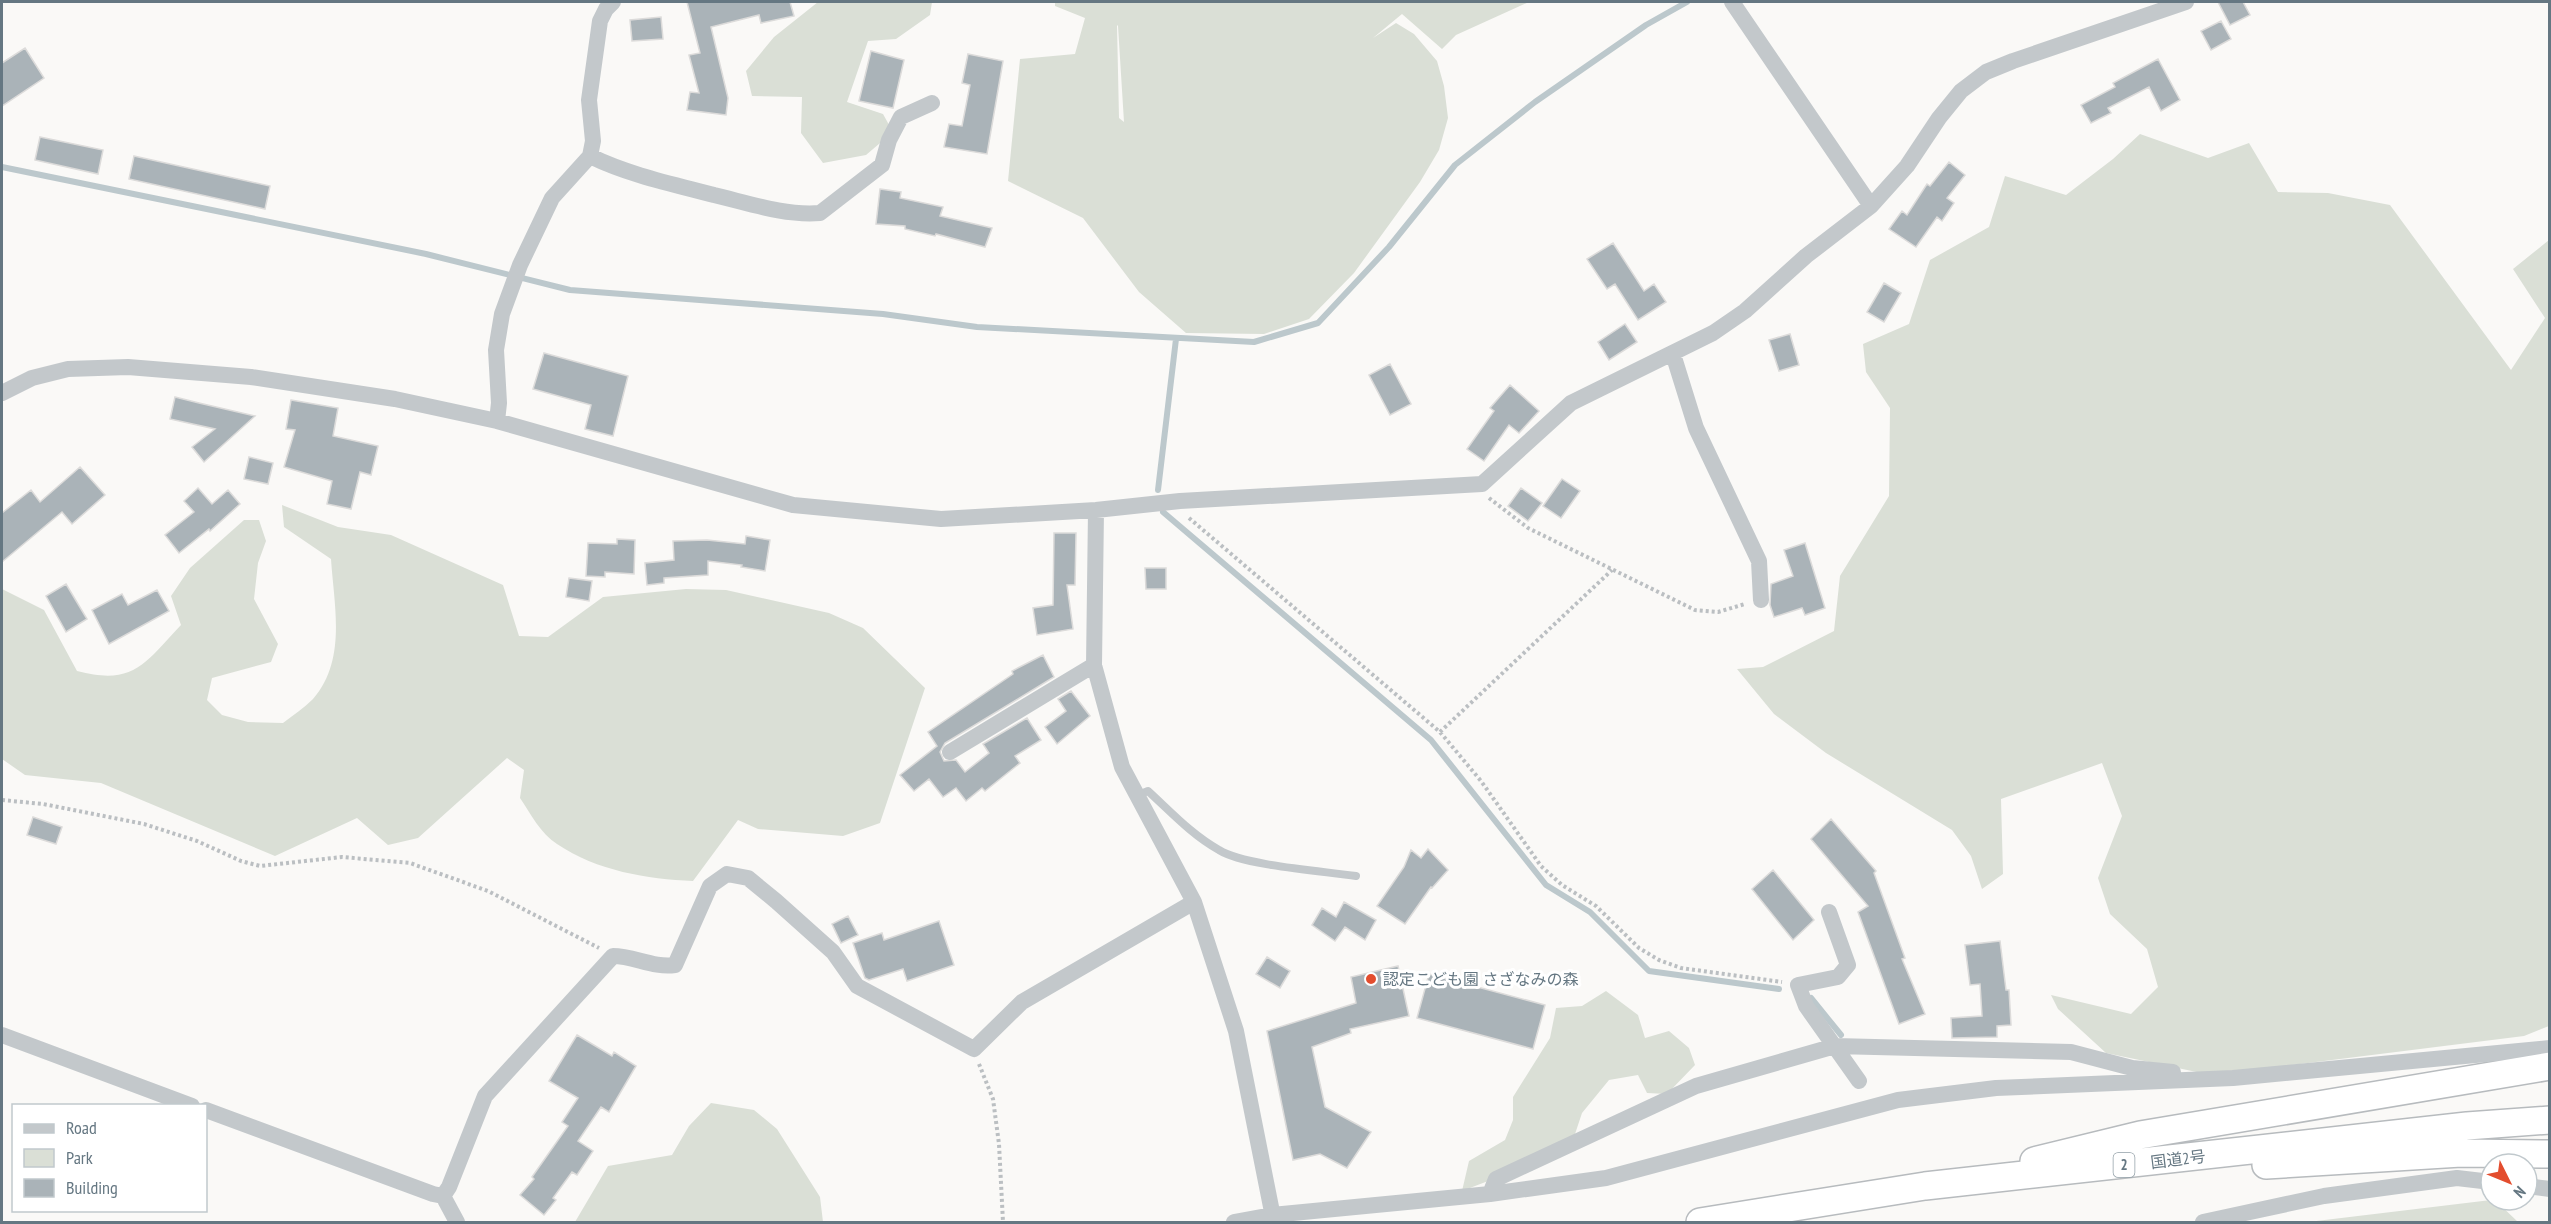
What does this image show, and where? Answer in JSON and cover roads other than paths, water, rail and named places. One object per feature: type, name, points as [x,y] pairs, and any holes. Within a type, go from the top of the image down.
[{"type":"highway","points":[[1925,1186],[2140,1135],[2550,1066]]},
{"type":"highway","name":"国道2号","points":[[1700,1222],[1925,1186],[2467,1126],[2550,1120]]},
{"type":"highway","points":[[2044,1174],[2335,1162],[2461,1153],[2550,1154]]},
{"type":"street","points":[[497,422],[499,403],[496,350],[502,314],[520,265],[552,198],[590,156],[593,141],[590,100],[600,21],[606,9],[613,2]]},
{"type":"street","points":[[1732,2],[1871,206]]},
{"type":"street","points":[[2,393],[32,378],[68,369],[128,367],[250,378],[395,399],[497,422],[793,505],[940,519],[1096,510],[1180,501],[1482,484],[1571,403],[1713,333],[1745,311],[1806,256],[1871,206],[1907,166],[1939,118],[1961,91],[1986,72],[2186,2]]},
{"type":"street","points":[[590,156],[619,170],[765,208],[808,214],[820,213],[882,165],[889,140],[901,117],[932,103]]},
{"type":"street","points":[[1673,354],[1696,428],[1760,561],[1761,600]]},
{"type":"street","points":[[1096,510],[1094,665],[1122,767],[1194,902],[1236,1030],[1273,1219]]},
{"type":"street","points":[[950,752],[1094,665]]},
{"type":"street","points":[[443,1196],[449,1187],[485,1096],[613,956],[627,956],[662,967],[675,965],[710,886],[727,874],[748,878],[777,900],[833,952],[857,986],[974,1049],[1022,1002],[1194,902]]},
{"type":"street","points":[[1829,912],[1848,965],[1838,978],[1798,985],[1806,1006],[1859,1081]]},
{"type":"street","points":[[2,1035],[187,1104]]},
{"type":"street","points":[[1490,1194],[1496,1179],[1696,1086],[1835,1046],[2071,1052],[2132,1068],[2177,1072],[2184,1080]]},
{"type":"street","points":[[1234,1222],[1490,1194],[1606,1178],[1898,1100],[1996,1088],[2233,1078],[2550,1048]]},
{"type":"street","points":[[207,1110],[443,1196]]},
{"type":"street","points":[[2203,1222],[2335,1195],[2457,1178],[2479,1181]]},
{"type":"street","points":[[443,1196],[457,1222]]},
{"type":"lane","points":[[1138,795],[1148,791],[1192,831],[1221,852],[1246,860],[1356,876]]},
{"type":"waterway","points":[[2,167],[426,254],[570,290],[883,314],[977,327],[1254,342],[1318,323],[1389,247],[1455,165],[1535,102],[1646,25],[1687,2]]},
{"type":"waterway","points":[[1158,490],[1176,339]]},
{"type":"waterway","points":[[1163,512],[1431,740],[1546,885],[1590,912],[1649,971],[1779,989]]},
{"type":"waterway","points":[[1811,998],[1841,1035]]},
{"type":"place","name":"認定こども園 さざなみの森","points":[[1371,979]]}]
